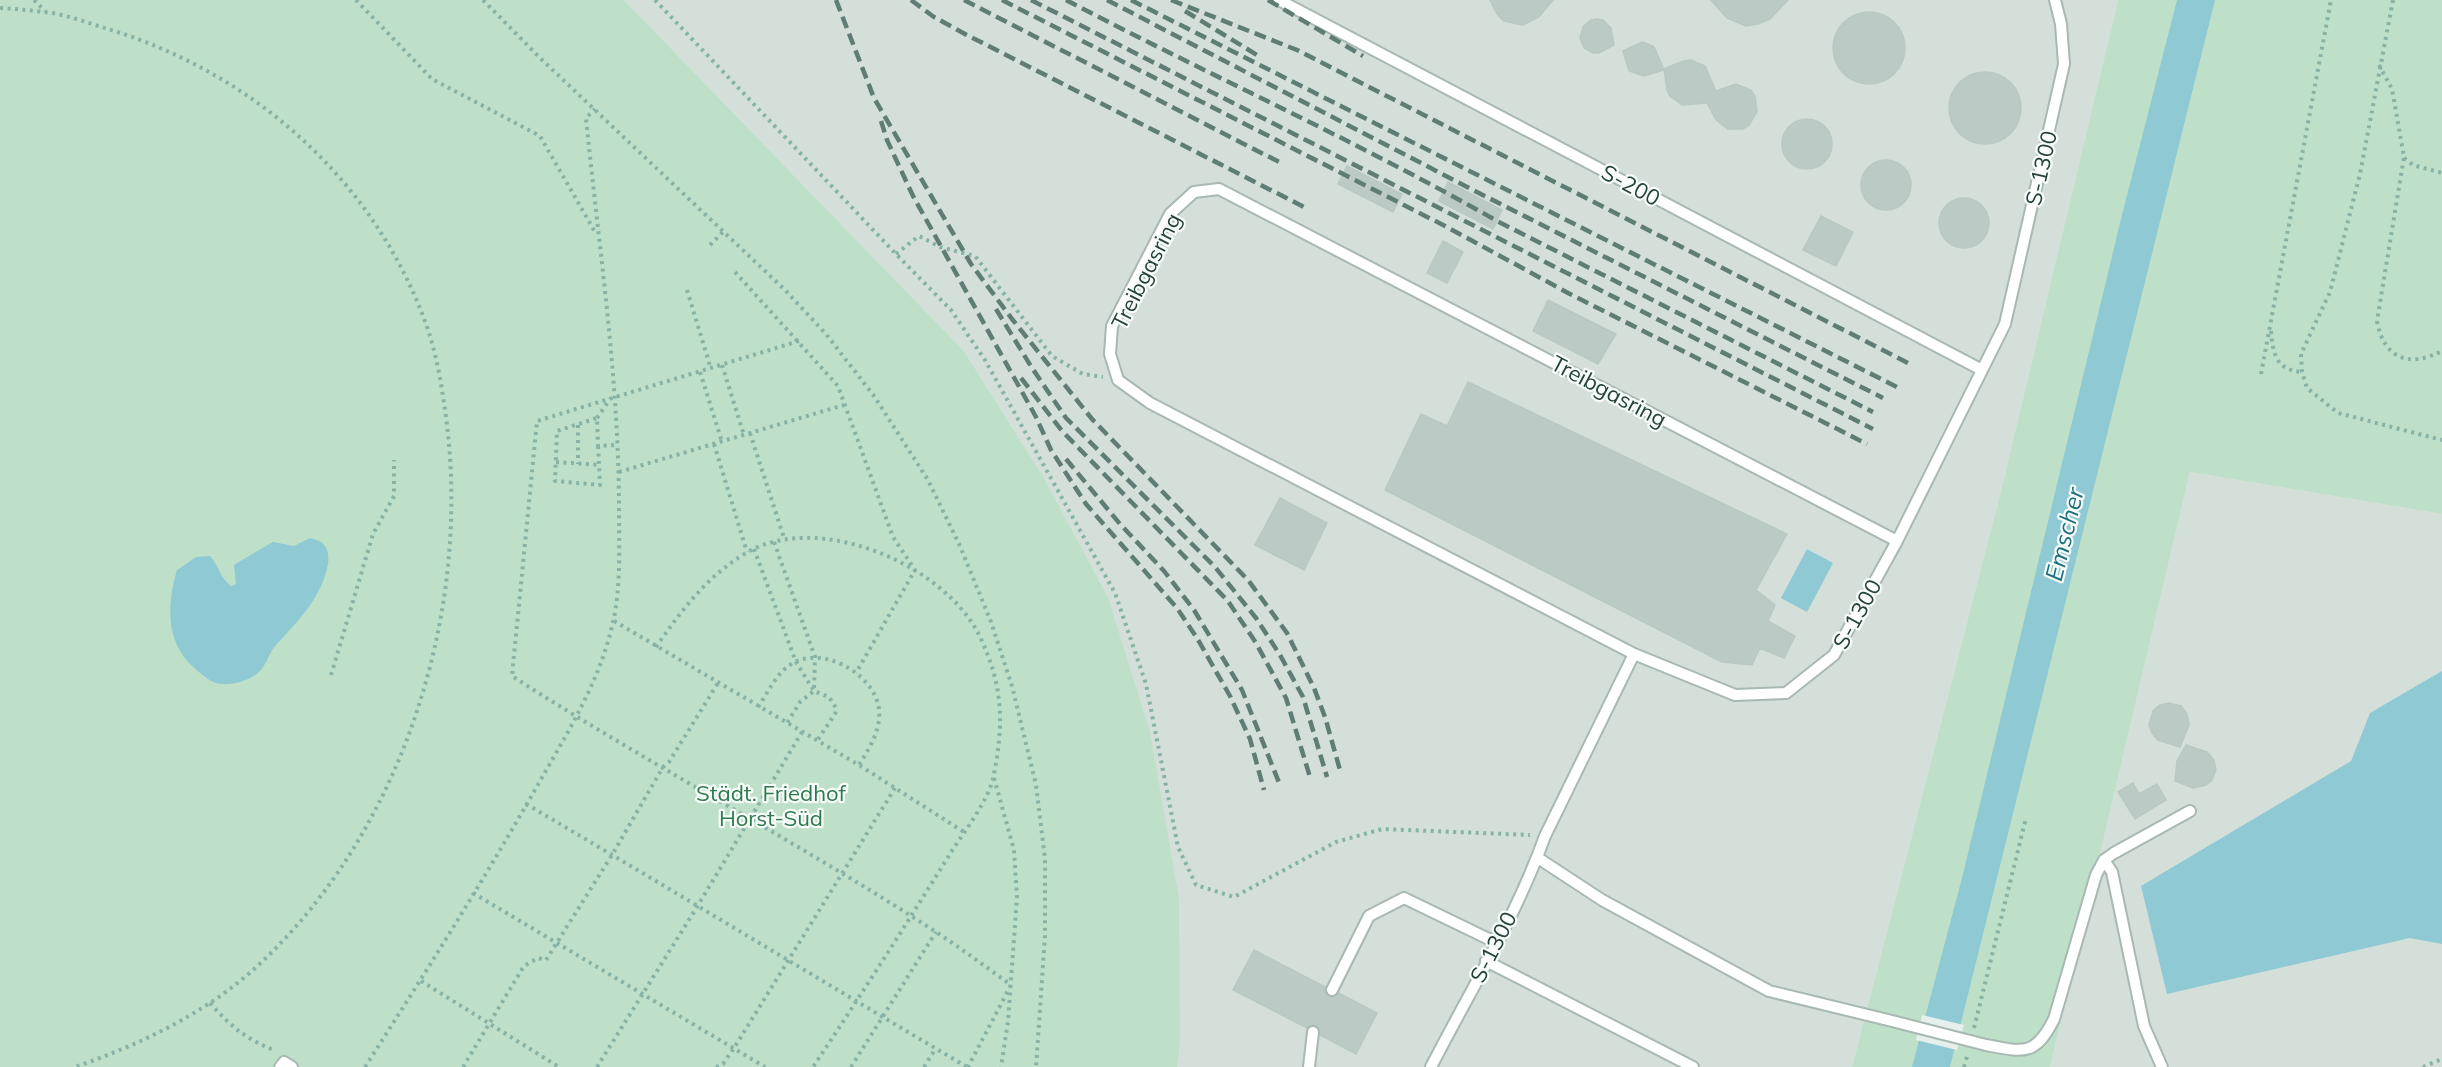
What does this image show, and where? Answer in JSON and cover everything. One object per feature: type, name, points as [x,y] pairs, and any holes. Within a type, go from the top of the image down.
[{"type":"lane","name":"S-200","points":[[1279,0],[1982,370]]},
{"type":"lane","name":"S-1300","points":[[1431,1067],[1497,943],[1538,858],[1545,836],[1634,654],[1735,695],[1786,693],[1834,655],[1897,541],[2005,324],[2064,64],[2061,24],[2052,2]]},
{"type":"lane","name":"Treibgasring","points":[[1118,380],[1110,354],[1112,326],[1170,214],[1194,192],[1219,189],[1897,541]]},
{"type":"lane","points":[[1118,380],[1150,403],[1634,654]]},
{"type":"lane","points":[[1538,858],[1602,900],[1769,991],[2019,1051],[2032,1047],[2046,1035],[2054,1019],[2096,875],[2104,860],[2114,852],[2190,811]]},
{"type":"lane","points":[[2104,860],[2112,872],[2144,1026],[2162,1067]]},
{"type":"lane","points":[[1332,990],[1369,916],[1404,898],[1497,943]]},
{"type":"lane","points":[[1486,961],[1693,1067]]},
{"type":"lane","points":[[1309,1067],[1313,1032]]},
{"type":"lane","points":[[280,1067],[284,1062],[292,1067]]},
{"type":"path","points":[[34,0],[46,12]]},
{"type":"path","points":[[356,0],[432,79],[540,136],[597,236]]},
{"type":"path","points":[[483,0],[785,290],[826,334],[874,396],[928,480],[960,546],[992,622],[1012,686],[1036,785],[1045,859],[1045,936],[1036,1067]]},
{"type":"path","points":[[655,0],[951,310],[984,360],[1115,593],[1146,684],[1178,847],[1196,885],[1234,897],[1336,842],[1382,829],[1545,836]]},
{"type":"path","points":[[2261,374],[2331,0]]},
{"type":"path","points":[[2393,0],[2360,174],[2330,292],[2301,354],[2302,372],[2307,388],[2338,413],[2442,440]]},
{"type":"path","points":[[0,8],[46,12],[128,35],[181,56],[273,113],[320,155],[357,199],[399,266],[426,325],[442,391],[451,473],[449,555],[433,653],[404,746],[369,823],[320,899],[269,956],[210,1003],[149,1037],[75,1067]]},
{"type":"path","points":[[2379,65],[2392,89],[2404,157],[2377,321],[2378,328],[2386,346],[2408,361],[2431,357],[2442,351]]},
{"type":"path","points":[[365,1067],[421,981],[576,717],[599,668],[614,621],[619,553],[618,445],[586,118],[595,109]]},
{"type":"path","points":[[2404,157],[2413,165],[2442,173]]},
{"type":"path","points":[[710,245],[724,231]]},
{"type":"path","points":[[896,254],[919,236],[940,247],[975,256],[1052,356],[1083,374],[1118,380]]},
{"type":"path","points":[[735,272],[838,386],[893,537],[915,570]]},
{"type":"path","points":[[687,290],[711,369]]},
{"type":"path","points":[[2271,323],[2272,346],[2278,362],[2292,371],[2302,372]]},
{"type":"path","points":[[799,341],[537,421],[512,676],[576,717],[936,932],[1011,985]]},
{"type":"path","points":[[722,365],[744,435]]},
{"type":"path","points":[[700,372],[722,442]]},
{"type":"path","points":[[597,418],[600,485],[555,481],[557,431],[597,418],[610,399]]},
{"type":"path","points":[[619,472],[844,405]]},
{"type":"path","points":[[578,425],[578,464]]},
{"type":"path","points":[[750,433],[784,538]]},
{"type":"path","points":[[714,444],[747,552]]},
{"type":"path","points":[[598,446],[618,445]]},
{"type":"path","points":[[332,675],[373,534],[394,496],[394,460]]},
{"type":"path","points":[[556,462],[599,465]]},
{"type":"path","points":[[656,647],[681,611],[703,585],[747,552],[784,538],[835,540],[873,550],[915,570],[954,600],[979,635],[995,676],[1002,714],[994,778],[964,832],[911,917],[813,1067]]},
{"type":"path","points":[[774,542],[815,657],[814,691]]},
{"type":"path","points":[[754,549],[796,662],[814,691],[829,697],[836,708],[835,714],[818,741]]},
{"type":"path","points":[[856,673],[915,570]]},
{"type":"path","points":[[614,621],[859,765],[964,832]]},
{"type":"path","points":[[758,707],[778,676],[796,662],[815,657],[856,673],[872,689],[879,707],[871,746],[859,765]]},
{"type":"path","points":[[463,1067],[524,966],[538,958],[546,960],[612,855],[663,767],[669,762],[718,683]]},
{"type":"path","points":[[787,723],[800,702],[814,691]]},
{"type":"path","points":[[597,1067],[802,732]]},
{"type":"path","points":[[994,778],[1014,850],[1017,897],[1008,1022],[1001,1067]]},
{"type":"path","points":[[716,1067],[723,1064],[734,1048],[895,788]]},
{"type":"path","points":[[526,804],[968,1067],[1011,985]]},
{"type":"path","points":[[1973,1033],[2026,818]]},
{"type":"path","points":[[474,893],[765,1067]]},
{"type":"path","points":[[851,1067],[936,932]]},
{"type":"path","points":[[421,981],[559,1067]]},
{"type":"path","points":[[210,1003],[241,1035],[280,1052]]},
{"type":"path","points":[[1964,1067],[1970,1044]]},
{"type":"path","points":[[924,1067],[936,1048]]},
{"type":"path","points":[[2423,1067],[2442,1059]]},
{"type":"shaded area","points":[[624,0],[2118,0],[2001,491],[1852,1067],[1177,1067],[1180,1045],[1108,597],[1043,476],[964,351]]},
{"type":"shaded area","points":[[2190,472],[2442,514],[2442,1067],[2050,1067]]},
{"type":"green space","name":"Städt. Friedhof Horst-Süd","points":[[0,0],[624,0],[964,351],[1043,476],[1108,597],[1150,732],[1179,898],[1180,1045],[1177,1067],[0,1067]]},
{"type":"green space","points":[[2118,0],[2442,0],[2442,514],[2190,472],[2050,1067],[1852,1067],[2001,491]]},
{"type":"water","name":"Emscher","points":[[2177,0],[2215,0],[1950,1067],[1912,1067],[1962,878],[2121,219]]},
{"type":"water","points":[[310,538],[323,544],[328,554],[328,564],[321,587],[308,607],[275,647],[259,672],[240,682],[219,684],[203,675],[188,662],[175,641],[170,618],[177,570],[196,557],[210,556],[231,586],[236,584],[234,565],[237,563],[273,542],[294,546]]},
{"type":"water","points":[[1807,549],[1833,563],[1807,612],[1781,598]]},
{"type":"water","points":[[2442,671],[2442,944],[2410,938],[2167,994],[2141,886],[2351,761],[2370,713]]},
{"type":"pier","points":[[1922,1015],[1964,1025],[1957,1050],[1916,1040]]},
{"type":"building","points":[[1490,0],[1553,0],[1539,17],[1523,25],[1504,21],[1497,14]]},
{"type":"building","points":[[1711,0],[1788,0],[1770,19],[1746,26],[1727,18]]},
{"type":"building","points":[[1862,12],[1876,12],[1895,22],[1905,41],[1905,55],[1895,74],[1876,84],[1862,84],[1843,74],[1833,55],[1833,41],[1843,22]]},
{"type":"building","points":[[1591,20],[1603,20],[1611,28],[1614,45],[1599,53],[1593,53],[1584,48],[1580,38],[1583,27]]},
{"type":"building","points":[[1642,42],[1653,46],[1664,70],[1644,76],[1629,71],[1623,51]]},
{"type":"building","points":[[1691,60],[1705,66],[1716,91],[1736,84],[1751,90],[1755,96],[1757,112],[1749,125],[1743,129],[1728,129],[1716,120],[1707,103],[1682,105],[1670,96],[1664,69]]},
{"type":"building","points":[[1978,72],[1992,72],[2011,82],[2021,101],[2021,115],[2011,134],[1992,144],[1978,144],[1959,134],[1949,115],[1949,101],[1959,82]]},
{"type":"building","points":[[1807,119],[1816,121],[1827,130],[1832,144],[1830,153],[1821,164],[1807,169],[1798,167],[1787,158],[1782,144],[1784,135],[1793,124]]},
{"type":"building","points":[[1886,160],[1895,162],[1906,171],[1911,185],[1909,194],[1900,205],[1886,210],[1877,208],[1866,199],[1861,185],[1863,176],[1872,165]]},
{"type":"building","points":[[1347,166],[1402,194],[1393,212],[1338,184]]},
{"type":"building","points":[[1448,182],[1502,210],[1493,229],[1439,201]]},
{"type":"building","points":[[1964,198],[1973,200],[1984,209],[1989,223],[1987,232],[1978,243],[1964,248],[1955,246],[1944,237],[1939,223],[1941,214],[1950,203]]},
{"type":"building","points":[[1821,216],[1853,232],[1836,266],[1803,250]]},
{"type":"building","points":[[1443,241],[1463,252],[1447,283],[1427,273]]},
{"type":"building","points":[[1548,300],[1616,334],[1598,364],[1533,331]]},
{"type":"building","points":[[1468,382],[1787,534],[1756,590],[1775,605],[1768,621],[1795,636],[1784,658],[1760,648],[1752,665],[1722,662],[1385,490],[1421,414],[1447,426]]},
{"type":"building","points":[[1280,498],[1327,523],[1304,570],[1255,545]]},
{"type":"building","points":[[2169,703],[2181,706],[2187,714],[2189,725],[2180,747],[2158,740],[2149,725],[2153,711],[2160,705]]},
{"type":"building","points":[[2186,745],[2207,752],[2214,760],[2216,770],[2212,780],[2206,785],[2193,788],[2175,781],[2177,761]]},
{"type":"building","points":[[2133,783],[2139,794],[2157,784],[2166,800],[2135,819],[2118,792]]},
{"type":"building","points":[[1254,950],[1325,987],[1328,996],[1333,997],[1339,993],[1377,1013],[1356,1054],[1320,1035],[1317,1026],[1311,1025],[1307,1028],[1233,990]]},
{"type":"railway","points":[[836,0],[874,98],[971,264],[1092,419],[1248,580],[1287,633],[1314,688],[1340,770]]},
{"type":"railway","points":[[911,0],[934,17],[965,34],[1306,208]]},
{"type":"railway","points":[[964,0],[1283,164]]},
{"type":"railway","points":[[1002,0],[1445,226],[1570,294],[1867,444]]},
{"type":"railway","points":[[1031,0],[1873,429]]},
{"type":"railway","points":[[1066,0],[1337,136],[1497,221],[1873,412]]},
{"type":"railway","points":[[1107,0],[1473,190],[1883,398]]},
{"type":"railway","points":[[1131,0],[1899,388]]},
{"type":"railway","points":[[1171,0],[1297,50],[1910,364]]},
{"type":"railway","points":[[1268,0],[1363,56]]},
{"type":"railway","points":[[1185,11],[1257,55]]},
{"type":"railway","points":[[881,121],[887,140],[913,196],[1036,417],[1051,450],[1086,504],[1177,608],[1197,638],[1230,696],[1250,739],[1264,790]]},
{"type":"railway","points":[[996,309],[1066,418],[1215,567],[1256,618],[1303,697],[1327,777]]},
{"type":"railway","points":[[1021,378],[1062,431],[1228,601],[1256,643],[1286,698],[1310,777]]},
{"type":"railway","points":[[1066,459],[1120,524],[1164,571],[1194,610],[1242,690],[1280,785]]}]
